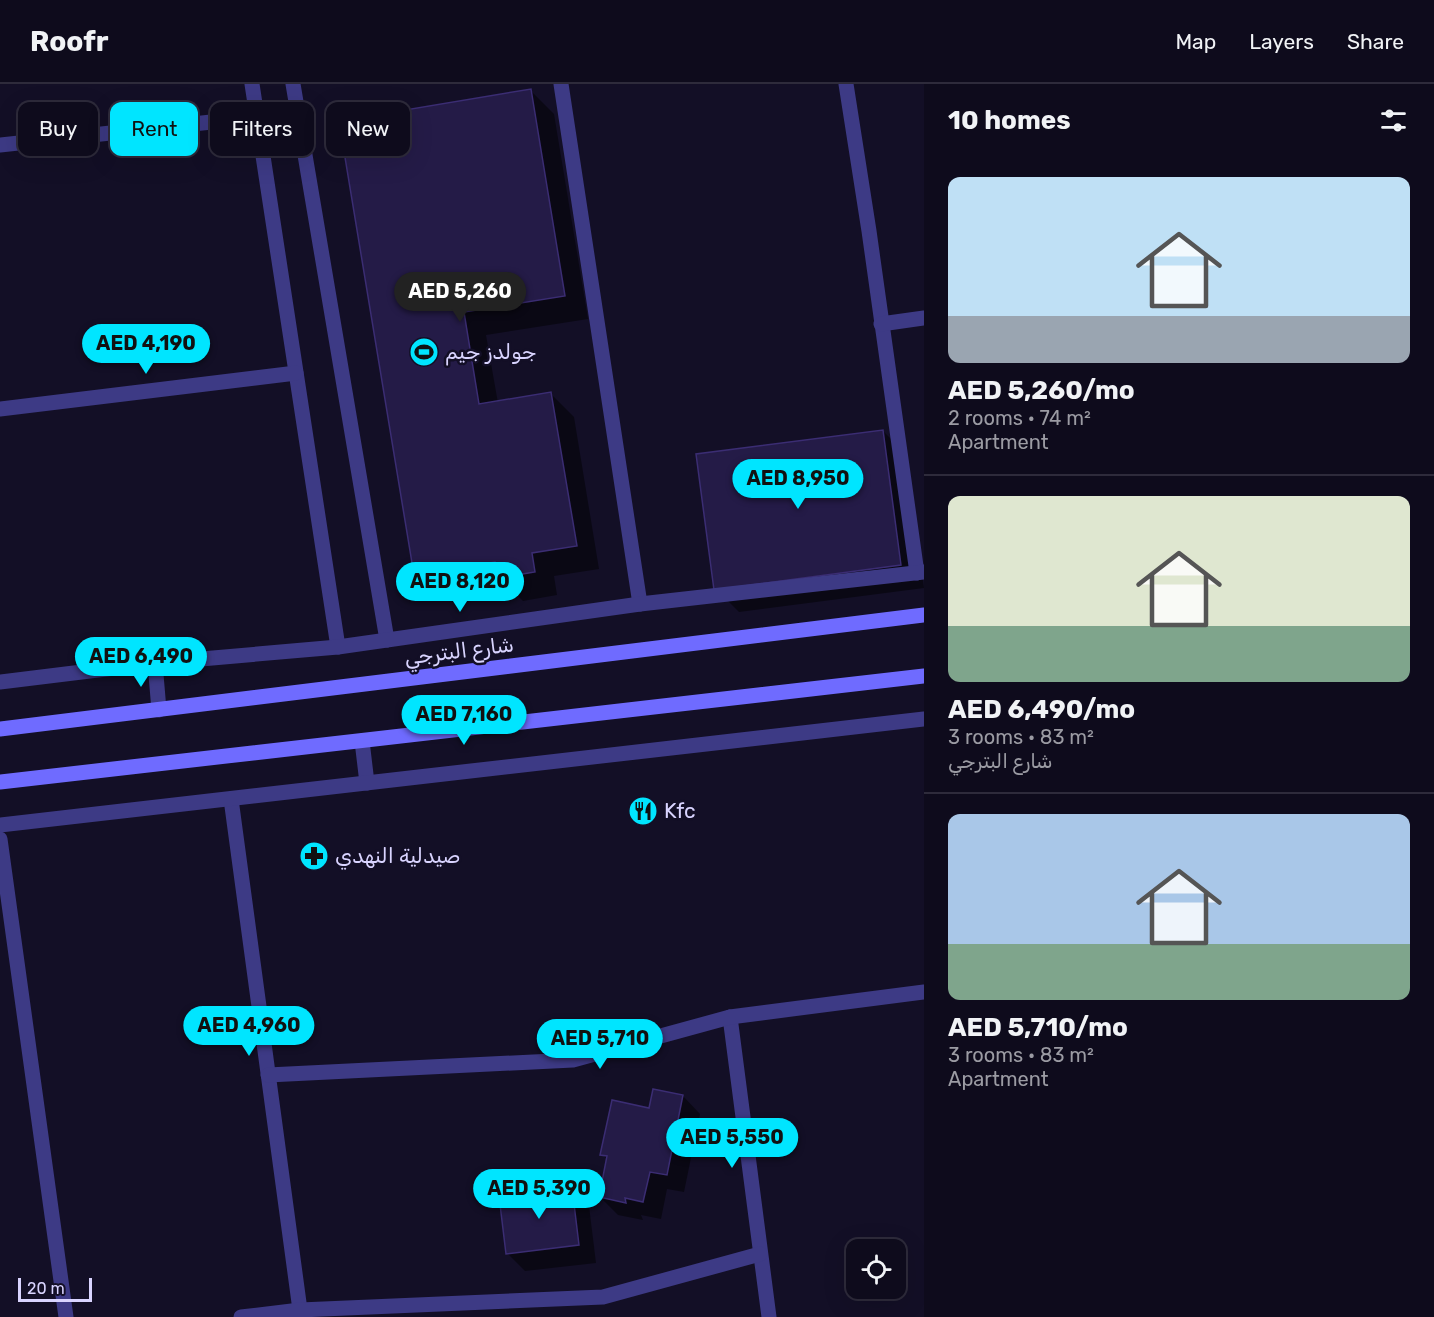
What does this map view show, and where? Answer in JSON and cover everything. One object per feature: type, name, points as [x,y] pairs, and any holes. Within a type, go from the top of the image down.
[{"type":"main road","name":"شارع البترجي","points":[[0,729],[924,615]]},
{"type":"main road","points":[[0,782],[924,676]]},
{"type":"street","points":[[252,84],[255,102]]},
{"type":"street","points":[[293,84],[387,640]]},
{"type":"street","points":[[561,84],[640,604]]},
{"type":"street","points":[[846,84],[920,572]]},
{"type":"street","points":[[0,145],[210,122]]},
{"type":"street","points":[[263,156],[338,647]]},
{"type":"street","points":[[881,324],[924,318]]},
{"type":"street","points":[[0,410],[296,373]]},
{"type":"street","name":"شارع البترجي","points":[[0,682],[155,663],[338,647],[640,604],[920,572]]},
{"type":"street","points":[[155,663],[159,710]]},
{"type":"street","points":[[0,825],[924,719]]},
{"type":"street","points":[[362,741],[367,783]]},
{"type":"street","points":[[231,799],[300,1310]]},
{"type":"street","points":[[0,839],[66,1317]]},
{"type":"street","points":[[268,1075],[573,1060],[730,1017],[924,992]]},
{"type":"street","points":[[730,1017],[769,1317]]},
{"type":"street","points":[[241,1317],[300,1310],[603,1297],[760,1254]]},
{"type":"building","name":"جولدز جيم","points":[[531,89],[565,296],[464,312],[479,404],[551,392],[577,546],[532,553],[535,572],[498,578],[495,562],[414,575],[345,156],[410,156],[410,109]]},
{"type":"building","points":[[883,430],[901,565],[714,590],[696,454]]},
{"type":"building","points":[[653,1089],[683,1095],[667,1175],[650,1172],[643,1202],[625,1198],[626,1203],[599,1197],[607,1156],[600,1155],[612,1100],[649,1108]]},
{"type":"building","points":[[572,1187],[579,1245],[506,1254],[499,1196]]},
{"type":"place","name":"جولدز جيم","points":[[424,352]]},
{"type":"place","name":"Kfc","points":[[643,811]]},
{"type":"place","name":"صيدلية النهدي","points":[[314,856]]}]
